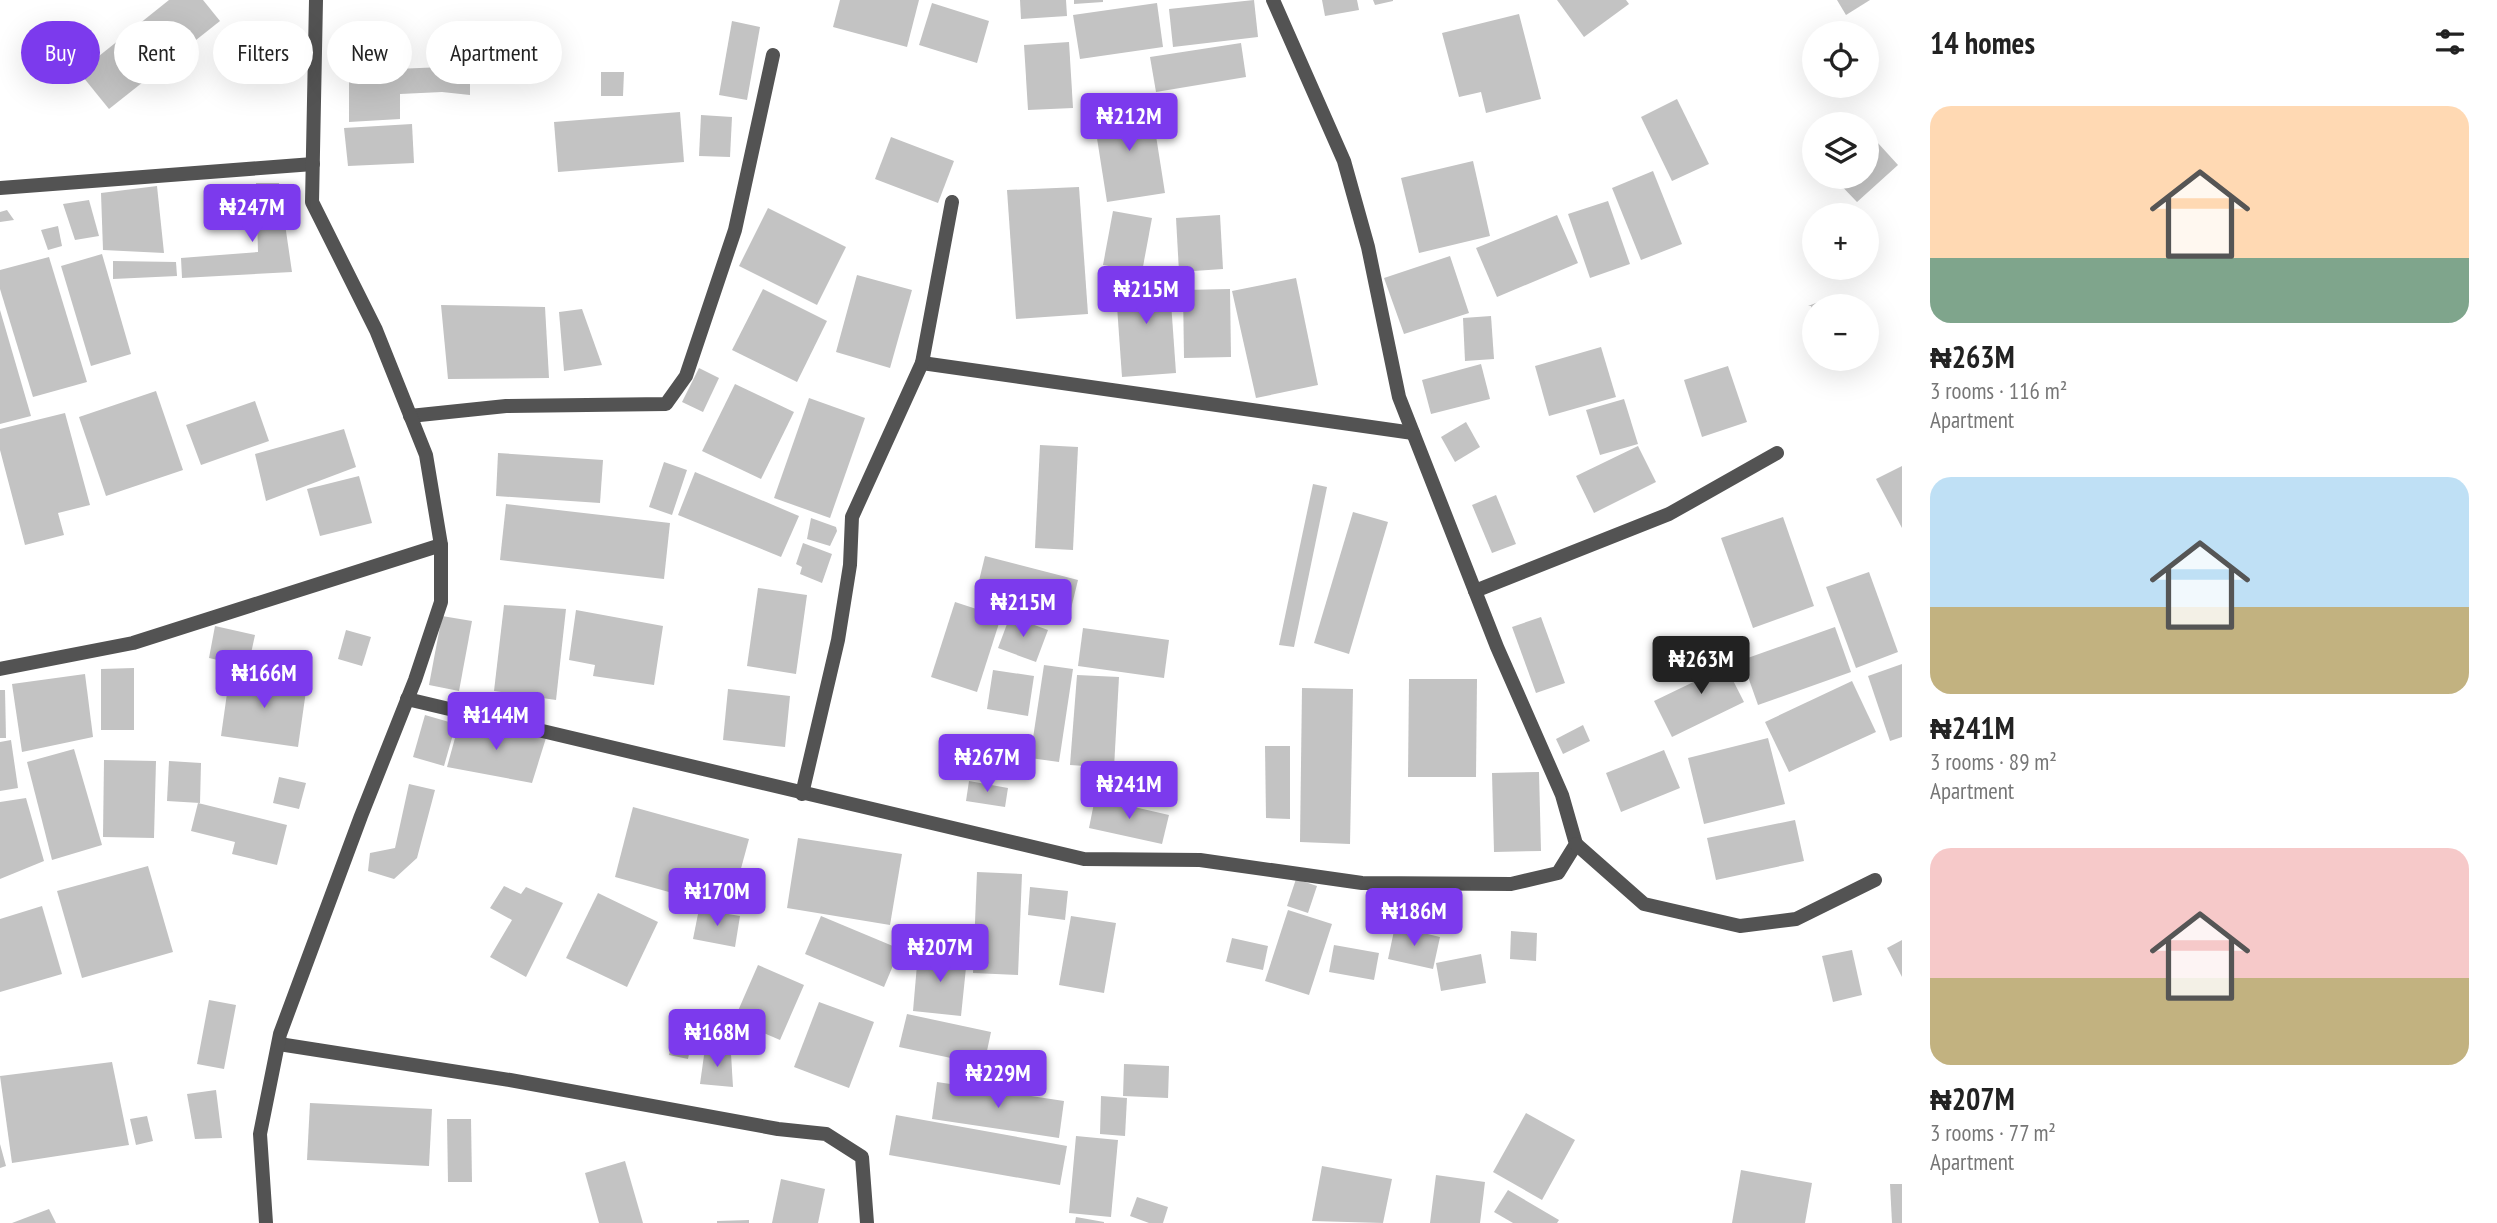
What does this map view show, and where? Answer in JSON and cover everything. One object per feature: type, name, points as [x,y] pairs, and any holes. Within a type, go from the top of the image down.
[{"type":"street","points":[[266,1223],[260,1134],[280,1034],[441,602],[441,545],[426,455],[376,330],[312,202],[316,0]]},
{"type":"street","points":[[1273,0],[1344,161],[1368,247],[1399,397],[1497,647],[1562,795],[1576,844],[1644,904],[1740,926],[1796,919],[1875,880]]},
{"type":"street","points":[[410,416],[506,406],[666,404],[686,376],[735,230],[773,55]]},
{"type":"street","points":[[0,188],[313,164]]},
{"type":"street","points":[[802,794],[838,640],[850,565],[852,517],[922,363],[952,202]]},
{"type":"street","points":[[922,363],[1413,433]]},
{"type":"street","points":[[1475,591],[1669,513],[1777,453]]},
{"type":"street","points":[[0,669],[133,643],[441,545]]},
{"type":"street","points":[[407,699],[1084,859],[1200,860],[1362,883],[1511,884],[1558,873],[1576,844]]},
{"type":"street","points":[[279,1044],[510,1080],[778,1129],[826,1134],[862,1157],[867,1223]]},
{"type":"building","points":[[169,0],[203,0],[220,21],[213,21],[213,27],[199,38],[199,21],[143,21]]},
{"type":"building","points":[[840,0],[919,0],[907,47],[833,27]]},
{"type":"building","points":[[1020,0],[1066,0],[1067,16],[1021,19]]},
{"type":"building","points":[[1074,0],[1103,0],[1103,2],[1074,4]]},
{"type":"building","points":[[1254,0],[1258,37],[1173,47],[1169,9]]},
{"type":"building","points":[[1322,0],[1357,0],[1359,10],[1325,16]]},
{"type":"building","points":[[1373,0],[1393,0],[1393,1],[1375,5]]},
{"type":"building","points":[[1557,0],[1626,0],[1629,4],[1584,37]]},
{"type":"building","points":[[1837,0],[1870,0],[1846,15]]},
{"type":"building","points":[[932,3],[989,21],[977,63],[919,45]]},
{"type":"building","points":[[1157,3],[1163,47],[1080,59],[1073,15]]},
{"type":"building","points":[[1519,14],[1541,99],[1486,113],[1481,92],[1459,97],[1442,33]]},
{"type":"building","points":[[732,21],[760,27],[747,100],[719,95]]},
{"type":"building","points":[[1069,42],[1073,108],[1028,110],[1024,45]]},
{"type":"building","points":[[1241,43],[1246,77],[1156,92],[1150,57]]},
{"type":"building","points":[[114,44],[114,84],[141,84],[109,109],[89,84],[100,84],[100,55]]},
{"type":"building","points":[[412,68],[426,68],[426,84],[470,84],[470,95],[442,92],[400,94],[400,119],[349,122],[349,84],[412,84]]},
{"type":"building","points":[[601,72],[624,72],[623,96],[601,96]]},
{"type":"building","points":[[1677,99],[1709,164],[1672,181],[1641,117]]},
{"type":"building","points":[[1151,104],[1165,193],[1107,202],[1093,113]]},
{"type":"building","points":[[680,112],[684,162],[558,172],[554,122]]},
{"type":"building","points":[[701,115],[732,117],[730,157],[699,156]]},
{"type":"building","points":[[412,124],[414,163],[348,166],[344,128]]},
{"type":"building","points":[[891,137],[954,161],[938,203],[875,179]]},
{"type":"building","points":[[1879,144],[1898,165],[1879,182]]},
{"type":"building","points":[[1473,161],[1490,236],[1419,253],[1401,178]]},
{"type":"building","points":[[1653,171],[1682,244],[1641,260],[1612,188]]},
{"type":"building","points":[[256,183],[279,183],[292,272],[182,278],[181,258],[258,252]]},
{"type":"building","points":[[157,186],[164,253],[103,250],[101,193]]},
{"type":"building","points":[[1079,187],[1088,314],[1016,319],[1007,190]]},
{"type":"building","points":[[1845,189],[1871,189],[1857,202]]},
{"type":"building","points":[[89,200],[99,236],[75,240],[63,204]]},
{"type":"building","points":[[1608,201],[1630,264],[1590,278],[1568,214]]},
{"type":"building","points":[[768,208],[846,247],[817,305],[739,266]]},
{"type":"building","points":[[7,210],[14,220],[0,222],[0,212]]},
{"type":"building","points":[[1113,211],[1152,218],[1142,272],[1103,265]]},
{"type":"building","points":[[1220,215],[1223,269],[1179,272],[1176,218]]},
{"type":"building","points":[[1557,215],[1578,263],[1497,297],[1476,248]]},
{"type":"building","points":[[58,226],[62,246],[48,250],[41,230]]},
{"type":"building","points":[[102,254],[131,354],[91,366],[61,266]]},
{"type":"building","points":[[1450,256],[1469,313],[1404,334],[1384,278]]},
{"type":"building","points":[[49,257],[87,382],[33,397],[0,289],[0,270]]},
{"type":"building","points":[[113,261],[176,262],[177,276],[113,279]]},
{"type":"building","points":[[1169,274],[1176,373],[1122,377],[1115,278]]},
{"type":"building","points":[[857,275],[912,290],[890,368],[836,352]]},
{"type":"building","points":[[1296,278],[1318,385],[1256,398],[1232,291]]},
{"type":"building","points":[[763,289],[827,321],[797,382],[732,350]]},
{"type":"building","points":[[1230,289],[1231,357],[1184,358],[1183,290]]},
{"type":"building","points":[[441,305],[545,307],[549,378],[448,379]]},
{"type":"building","points":[[582,309],[602,365],[564,371],[559,312]]},
{"type":"building","points":[[0,310],[31,416],[0,424]]},
{"type":"building","points":[[1491,316],[1494,359],[1465,361],[1463,318]]},
{"type":"building","points":[[1601,347],[1616,397],[1549,416],[1535,366]]},
{"type":"building","points":[[1481,364],[1490,399],[1431,414],[1422,380]]},
{"type":"building","points":[[1728,366],[1747,422],[1702,437],[1684,380]]},
{"type":"building","points":[[699,368],[719,378],[703,412],[682,402]]},
{"type":"building","points":[[735,384],[794,412],[761,479],[702,451]]},
{"type":"building","points":[[156,391],[183,470],[106,496],[79,417]]},
{"type":"building","points":[[809,398],[865,418],[830,518],[774,498]]},
{"type":"building","points":[[1624,399],[1638,444],[1600,455],[1586,410]]},
{"type":"building","points":[[255,401],[269,441],[201,465],[186,425]]},
{"type":"building","points":[[65,413],[90,505],[58,513],[64,535],[25,545],[0,450],[0,429]]},
{"type":"building","points":[[1466,422],[1480,447],[1455,462],[1441,437]]},
{"type":"building","points":[[344,429],[356,467],[266,501],[255,454]]},
{"type":"building","points":[[1040,445],[1078,447],[1073,550],[1035,548]]},
{"type":"building","points":[[1638,446],[1656,482],[1594,513],[1576,476]]},
{"type":"building","points":[[498,453],[603,460],[600,503],[496,496]]},
{"type":"building","points":[[664,462],[687,470],[672,515],[649,507]]},
{"type":"building","points":[[1902,466],[1902,528],[1876,479]]},
{"type":"building","points":[[695,472],[799,516],[781,557],[678,515]]},
{"type":"building","points":[[359,476],[372,523],[320,536],[307,489]]},
{"type":"building","points":[[1313,484],[1327,487],[1294,647],[1279,645]]},
{"type":"building","points":[[1496,495],[1516,544],[1492,553],[1472,505]]},
{"type":"building","points":[[506,504],[670,523],[664,579],[500,560]]},
{"type":"building","points":[[1353,512],[1388,522],[1349,654],[1314,643]]},
{"type":"building","points":[[1783,517],[1814,606],[1753,628],[1721,538]]},
{"type":"building","points":[[811,518],[836,527],[837,531],[830,546],[807,539]]},
{"type":"building","points":[[803,543],[832,554],[822,583],[800,574],[802,567],[796,564]]},
{"type":"building","points":[[985,556],[1078,580],[1068,621],[975,597]]},
{"type":"building","points":[[1869,572],[1898,652],[1856,668],[1826,587]]},
{"type":"building","points":[[758,588],[807,595],[796,674],[747,666]]},
{"type":"building","points":[[955,602],[1001,617],[977,692],[931,677]]},
{"type":"building","points":[[504,605],[566,609],[556,700],[494,691]]},
{"type":"building","points":[[576,610],[663,626],[654,685],[593,676],[595,665],[569,660]]},
{"type":"building","points":[[442,616],[472,621],[459,691],[429,685]]},
{"type":"building","points":[[1010,616],[1048,630],[1036,662],[998,648]]},
{"type":"building","points":[[1541,617],[1565,683],[1536,693],[1512,627]]},
{"type":"building","points":[[215,626],[255,635],[248,667],[209,658]]},
{"type":"building","points":[[1835,627],[1851,672],[1758,705],[1742,660]]},
{"type":"building","points":[[1083,628],[1169,640],[1164,678],[1078,666]]},
{"type":"building","points":[[346,630],[371,637],[362,666],[338,659]]},
{"type":"building","points":[[1714,643],[1744,702],[1672,737],[1654,701],[1710,674],[1698,650]]},
{"type":"building","points":[[1902,664],[1902,737],[1890,741],[1868,676]]},
{"type":"building","points":[[1044,665],[1073,669],[1059,762],[1030,758]]},
{"type":"building","points":[[134,668],[134,730],[101,730],[101,669]]},
{"type":"building","points":[[993,670],[1034,676],[1028,716],[987,709]]},
{"type":"building","points":[[230,672],[307,684],[298,747],[221,736]]},
{"type":"building","points":[[85,674],[93,737],[22,752],[12,684]]},
{"type":"building","points":[[1077,675],[1119,677],[1114,768],[1070,765]]},
{"type":"building","points":[[1409,679],[1477,679],[1476,777],[1408,777]]},
{"type":"building","points":[[1852,681],[1876,732],[1789,772],[1765,722]]},
{"type":"building","points":[[1302,688],[1353,689],[1350,844],[1300,842]]},
{"type":"building","points":[[728,689],[790,696],[785,747],[723,740]]},
{"type":"building","points":[[0,690],[5,690],[6,738],[0,738]]},
{"type":"building","points":[[425,715],[456,724],[444,766],[413,757]]},
{"type":"building","points":[[460,720],[546,738],[532,783],[447,767]]},
{"type":"building","points":[[1583,725],[1590,741],[1563,754],[1556,739]]},
{"type":"building","points":[[1768,738],[1785,804],[1704,824],[1688,758]]},
{"type":"building","points":[[11,740],[18,788],[0,791],[0,742]]},
{"type":"building","points":[[1265,746],[1290,746],[1290,819],[1266,818]]},
{"type":"building","points":[[74,749],[102,845],[52,860],[27,762]]},
{"type":"building","points":[[1664,750],[1680,788],[1621,812],[1606,773]]},
{"type":"building","points":[[104,760],[156,761],[154,838],[103,837]]},
{"type":"building","points":[[169,761],[201,763],[200,803],[167,801]]},
{"type":"building","points":[[1539,772],[1541,851],[1494,852],[1492,773]]},
{"type":"building","points":[[279,777],[306,783],[299,809],[273,803]]},
{"type":"building","points":[[969,781],[1008,788],[1005,807],[966,801]]},
{"type":"building","points":[[409,784],[435,790],[417,858],[394,879],[368,871],[370,853],[395,848]]},
{"type":"building","points":[[26,798],[44,861],[0,879],[0,802]]},
{"type":"building","points":[[1095,798],[1169,815],[1162,844],[1089,828]]},
{"type":"building","points":[[198,803],[287,825],[277,865],[232,854],[235,842],[191,831]]},
{"type":"building","points":[[633,807],[749,839],[730,909],[615,877]]},
{"type":"building","points":[[1795,820],[1804,861],[1716,880],[1707,838]]},
{"type":"building","points":[[798,838],[902,854],[890,925],[787,908]]},
{"type":"building","points":[[148,866],[173,952],[82,978],[57,891]]},
{"type":"building","points":[[977,872],[1022,874],[1018,975],[973,973]]},
{"type":"building","points":[[1296,879],[1317,886],[1308,913],[1287,906]]},
{"type":"building","points":[[504,886],[521,894],[526,887],[563,903],[526,977],[490,957],[512,920],[490,908]]},
{"type":"building","points":[[1030,887],[1068,891],[1065,920],[1028,915]]},
{"type":"building","points":[[598,893],[658,922],[627,987],[566,958]]},
{"type":"building","points":[[1407,897],[1438,898],[1438,925],[1407,925]]},
{"type":"building","points":[[42,906],[62,974],[0,992],[0,919]]},
{"type":"building","points":[[699,909],[740,916],[735,947],[693,939]]},
{"type":"building","points":[[1288,910],[1332,924],[1309,995],[1265,981]]},
{"type":"building","points":[[821,916],[900,949],[884,987],[805,954]]},
{"type":"building","points":[[1071,916],[1116,923],[1104,993],[1059,985]]},
{"type":"building","points":[[1395,926],[1440,937],[1433,969],[1388,959]]},
{"type":"building","points":[[1511,931],[1537,933],[1536,961],[1510,959]]},
{"type":"building","points":[[1232,938],[1268,946],[1263,970],[1226,962]]},
{"type":"building","points":[[1902,940],[1902,977],[1887,948]]},
{"type":"building","points":[[1334,945],[1379,953],[1374,980],[1329,972]]},
{"type":"building","points":[[1852,950],[1862,995],[1833,1002],[1822,956]]},
{"type":"building","points":[[918,953],[967,958],[961,1016],[913,1011]]},
{"type":"building","points":[[1481,954],[1486,983],[1441,991],[1436,963]]},
{"type":"building","points":[[758,965],[804,985],[780,1040],[734,1020]]},
{"type":"building","points":[[209,1000],[236,1005],[224,1069],[197,1064]]},
{"type":"building","points":[[819,1002],[874,1022],[849,1088],[794,1067]]},
{"type":"building","points":[[907,1014],[991,1032],[984,1065],[899,1047]]},
{"type":"building","points":[[674,1032],[693,1036],[688,1059],[669,1055]]},
{"type":"building","points":[[705,1048],[731,1054],[733,1087],[700,1084]]},
{"type":"building","points":[[112,1062],[129,1145],[12,1163],[0,1076]]},
{"type":"building","points":[[1124,1064],[1169,1066],[1168,1098],[1123,1096]]},
{"type":"building","points":[[937,1082],[1064,1101],[1059,1138],[932,1119]]},
{"type":"building","points":[[216,1090],[222,1138],[195,1139],[187,1094]]},
{"type":"building","points":[[1101,1096],[1127,1098],[1125,1136],[1100,1134]]},
{"type":"building","points":[[310,1103],[432,1109],[429,1166],[307,1160]]},
{"type":"building","points":[[1526,1113],[1575,1140],[1542,1200],[1493,1172]]},
{"type":"building","points":[[896,1115],[1067,1146],[1060,1185],[889,1155]]},
{"type":"building","points":[[147,1116],[153,1141],[136,1145],[130,1119]]},
{"type":"building","points":[[447,1119],[471,1119],[472,1182],[448,1182]]},
{"type":"building","points":[[1076,1136],[1118,1140],[1111,1217],[1069,1213]]},
{"type":"building","points":[[0,1144],[6,1166],[0,1168]]},
{"type":"building","points":[[625,1161],[643,1223],[599,1223],[585,1173]]},
{"type":"building","points":[[1322,1166],[1392,1179],[1383,1223],[1312,1221]]},
{"type":"building","points":[[1741,1170],[1812,1183],[1805,1223],[1732,1223]]},
{"type":"building","points":[[1436,1175],[1485,1182],[1480,1223],[1430,1223]]},
{"type":"building","points":[[781,1179],[825,1189],[818,1223],[772,1223]]},
{"type":"building","points":[[1890,1184],[1902,1184],[1902,1223],[1892,1223]]},
{"type":"building","points":[[1508,1190],[1559,1220],[1557,1223],[1513,1223],[1494,1212]]},
{"type":"building","points":[[1137,1197],[1168,1207],[1163,1223],[1149,1223],[1130,1216]]},
{"type":"building","points":[[49,1209],[56,1223],[12,1223]]},
{"type":"building","points":[[1076,1217],[1104,1222],[1104,1223],[1075,1223]]},
{"type":"building","points":[[749,1220],[749,1223],[717,1223],[717,1221]]}]
